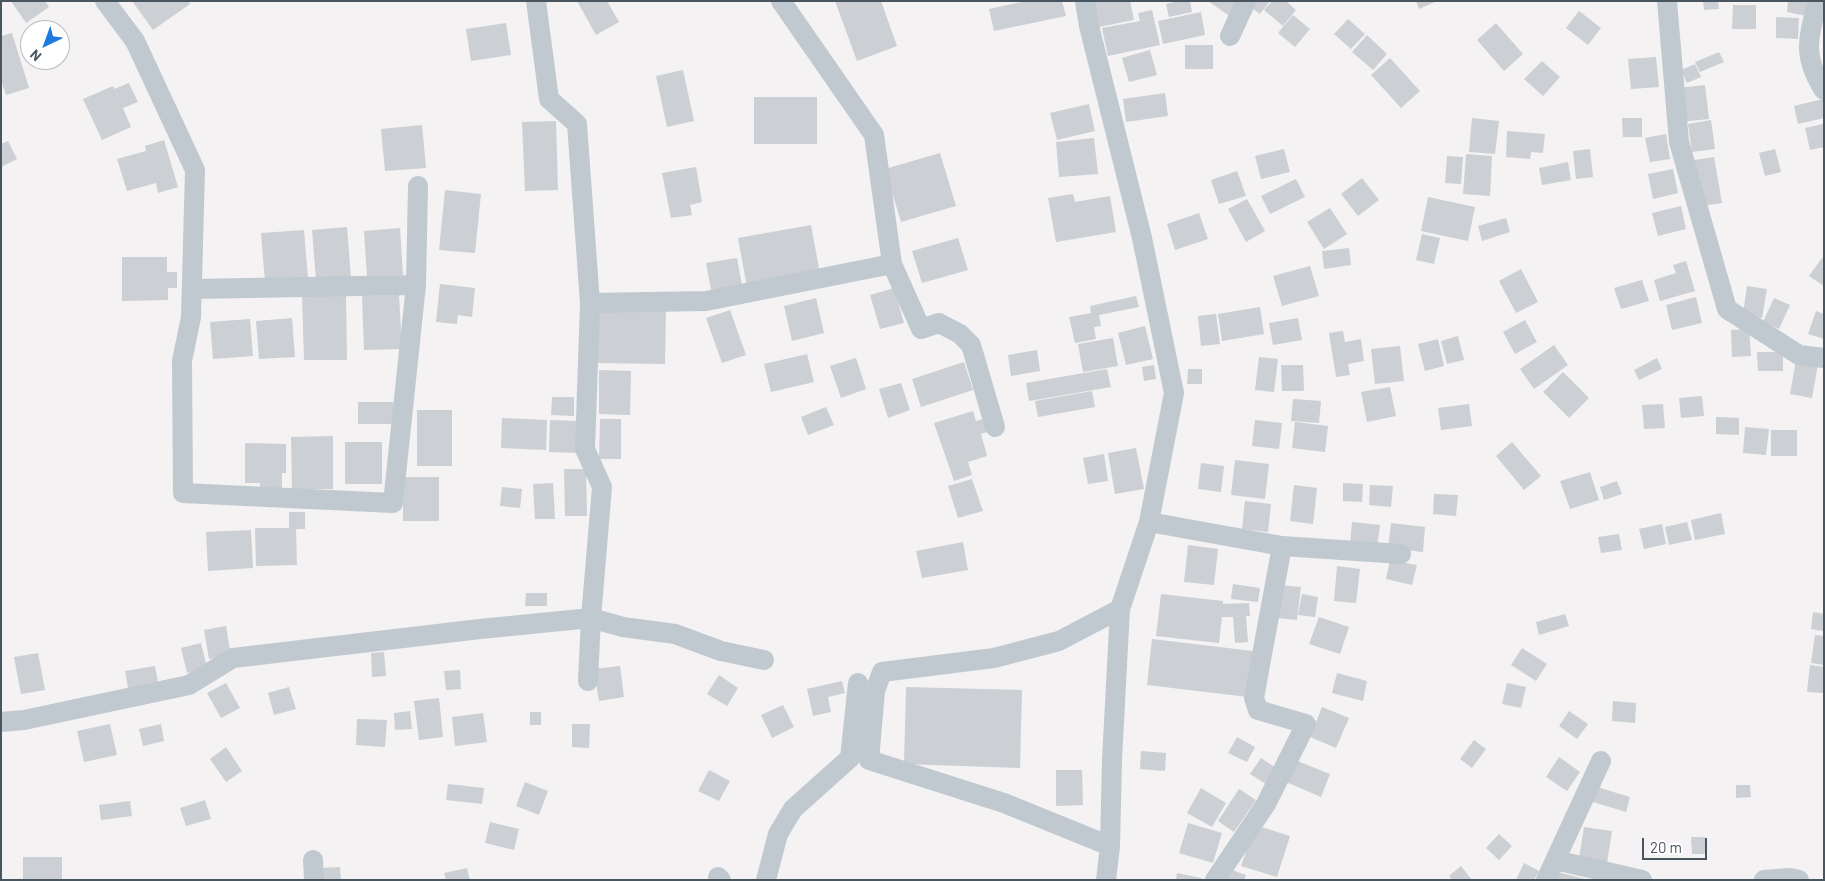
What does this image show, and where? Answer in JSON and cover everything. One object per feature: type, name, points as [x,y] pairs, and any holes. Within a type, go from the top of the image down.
[{"type":"street","points":[[105,1],[135,41],[195,170],[191,317],[182,361],[183,493],[393,503],[416,285],[418,186]]},
{"type":"street","points":[[536,1],[549,99],[576,124],[590,303],[585,448],[602,487],[591,618],[588,682]]},
{"type":"street","points":[[781,1],[874,135],[892,264],[921,329],[939,323],[960,334],[971,345],[996,427]]},
{"type":"street","points":[[1085,1],[1089,26],[1142,238],[1174,393],[1149,522],[1120,609],[1112,760],[1110,846],[1106,880]]},
{"type":"street","points":[[1230,36],[1246,1]]},
{"type":"street","points":[[1667,1],[1679,142],[1727,309],[1799,355],[1824,358]]},
{"type":"street","points":[[1818,1],[1808,38],[1812,72],[1824,90]]},
{"type":"street","points":[[590,303],[706,301],[892,264]]},
{"type":"street","points":[[192,289],[416,285]]},
{"type":"street","points":[[1149,522],[1282,546],[1401,554]]},
{"type":"street","points":[[1214,880],[1266,804],[1306,724],[1258,710],[1254,698],[1282,546]]},
{"type":"street","points":[[1110,846],[1004,803],[869,760],[875,691],[882,672],[994,658],[1059,641],[1120,609]]},
{"type":"street","points":[[1,722],[24,720],[189,686],[233,658],[591,618],[623,627],[675,634],[721,651],[764,660]]},
{"type":"street","points":[[766,880],[778,834],[792,809],[850,758],[858,683]]},
{"type":"street","points":[[1546,880],[1601,761]]},
{"type":"street","points":[[1555,860],[1642,880]]},
{"type":"street","points":[[1764,880],[1790,878],[1799,880]]},
{"type":"building","points":[[11,1],[45,1],[49,7],[30,20],[24,20]]},
{"type":"building","points":[[132,1],[188,1],[190,4],[153,30]]},
{"type":"building","points":[[577,1],[607,1],[619,22],[596,35]]},
{"type":"building","points":[[835,1],[881,1],[897,46],[857,61]]},
{"type":"building","points":[[1026,1],[1062,1],[1066,16],[994,31],[989,9]]},
{"type":"building","points":[[1094,1],[1130,1],[1134,20],[1099,27]]},
{"type":"building","points":[[1190,1],[1192,12],[1169,17],[1166,4]]},
{"type":"building","points":[[1208,1],[1242,1],[1231,17]]},
{"type":"building","points":[[1247,1],[1270,1],[1260,14],[1245,3]]},
{"type":"building","points":[[1272,1],[1286,1],[1296,10],[1283,26],[1264,10]]},
{"type":"building","points":[[1416,1],[1437,1],[1419,9]]},
{"type":"building","points":[[1703,1],[1718,1],[1719,9],[1704,10]]},
{"type":"building","points":[[1788,1],[1808,1],[1806,16],[1787,12]]},
{"type":"building","points":[[1733,5],[1756,5],[1756,29],[1732,29]]},
{"type":"building","points":[[1152,10],[1160,45],[1108,56],[1102,28],[1140,21],[1138,13]]},
{"type":"building","points":[[1579,11],[1601,28],[1588,45],[1566,28]]},
{"type":"building","points":[[1201,12],[1205,35],[1163,44],[1158,21]]},
{"type":"building","points":[[1293,15],[1310,29],[1295,47],[1278,33]]},
{"type":"building","points":[[1776,17],[1799,18],[1798,39],[1776,38]]},
{"type":"building","points":[[1348,19],[1365,34],[1351,49],[1334,34]]},
{"type":"building","points":[[506,23],[511,55],[471,61],[466,29]]},
{"type":"building","points":[[1496,23],[1523,54],[1504,71],[1477,40]]},
{"type":"building","points":[[12,33],[20,59],[20,70],[23,70],[29,88],[6,95],[1,80],[1,36]]},
{"type":"building","points":[[1367,35],[1387,54],[1373,70],[1352,52]]},
{"type":"building","points":[[1185,45],[1213,45],[1213,69],[1185,69]]},
{"type":"building","points":[[1150,50],[1157,75],[1129,82],[1122,58]]},
{"type":"building","points":[[1719,52],[1724,62],[1700,72],[1695,62]]},
{"type":"building","points":[[1656,57],[1659,87],[1631,89],[1628,59]]},
{"type":"building","points":[[1390,58],[1420,91],[1401,108],[1371,75]]},
{"type":"building","points":[[1542,61],[1560,77],[1543,96],[1524,79]]},
{"type":"building","points":[[1695,64],[1701,77],[1687,83],[1681,70]]},
{"type":"building","points":[[683,70],[694,121],[667,127],[656,76]]},
{"type":"building","points":[[129,83],[138,102],[123,108],[131,127],[102,140],[83,99],[113,86],[114,89]]},
{"type":"building","points":[[1705,85],[1709,119],[1681,122],[1677,88]]},
{"type":"building","points":[[1165,93],[1168,116],[1126,122],[1123,99]]},
{"type":"building","points":[[754,97],[817,97],[817,144],[754,144]]},
{"type":"building","points":[[1823,99],[1824,118],[1798,124],[1794,106]]},
{"type":"building","points":[[1089,104],[1095,131],[1057,140],[1050,113]]},
{"type":"building","points":[[1472,118],[1499,121],[1495,154],[1469,152]]},
{"type":"building","points":[[1622,118],[1642,118],[1642,137],[1623,137]]},
{"type":"building","points":[[1711,120],[1715,149],[1692,152],[1688,124]]},
{"type":"building","points":[[556,121],[558,190],[525,191],[522,122]]},
{"type":"building","points":[[1823,124],[1824,147],[1810,150],[1805,128]]},
{"type":"building","points":[[422,125],[426,168],[385,171],[381,129]]},
{"type":"building","points":[[1507,131],[1545,134],[1543,153],[1531,152],[1530,159],[1506,157]]},
{"type":"building","points":[[1666,134],[1670,159],[1650,162],[1645,138]]},
{"type":"building","points":[[1094,138],[1098,174],[1059,177],[1056,142]]},
{"type":"building","points":[[164,140],[178,187],[158,193],[156,183],[127,191],[117,159],[146,151],[145,146]]},
{"type":"building","points":[[8,141],[17,159],[1,167],[1,144]]},
{"type":"building","points":[[1284,149],[1290,172],[1261,179],[1255,156]]},
{"type":"building","points":[[1590,149],[1593,177],[1576,179],[1573,151]]},
{"type":"building","points":[[1775,149],[1781,172],[1765,176],[1759,153]]},
{"type":"building","points":[[940,153],[956,206],[901,222],[885,169]]},
{"type":"building","points":[[1466,154],[1492,156],[1490,196],[1463,194]]},
{"type":"building","points":[[1447,156],[1463,157],[1461,184],[1445,183]]},
{"type":"building","points":[[1714,157],[1722,203],[1702,206],[1694,160]]},
{"type":"building","points":[[1568,162],[1571,180],[1542,185],[1539,168]]},
{"type":"building","points":[[696,167],[702,202],[690,205],[692,215],[671,218],[662,173]]},
{"type":"building","points":[[1673,169],[1678,193],[1653,199],[1648,174]]},
{"type":"building","points":[[1237,171],[1246,196],[1219,204],[1211,180]]},
{"type":"building","points":[[1362,178],[1379,200],[1358,216],[1341,194]]},
{"type":"building","points":[[1296,179],[1305,197],[1270,214],[1261,196]]},
{"type":"building","points":[[445,190],[481,194],[475,253],[439,250]]},
{"type":"building","points":[[1073,194],[1075,202],[1110,196],[1116,232],[1056,242],[1048,198]]},
{"type":"building","points":[[1428,197],[1475,207],[1468,241],[1421,231]]},
{"type":"building","points":[[1247,199],[1265,231],[1246,242],[1228,209]]},
{"type":"building","points":[[1681,206],[1686,229],[1658,236],[1652,213]]},
{"type":"building","points":[[1330,208],[1347,234],[1324,249],[1307,222]]},
{"type":"building","points":[[1199,213],[1208,239],[1175,250],[1167,224]]},
{"type":"building","points":[[1506,218],[1510,232],[1482,241],[1478,226]]},
{"type":"building","points":[[811,225],[820,274],[747,287],[738,238]]},
{"type":"building","points":[[347,227],[351,278],[316,280],[312,230]]},
{"type":"building","points":[[400,228],[403,275],[367,277],[364,231]]},
{"type":"building","points":[[304,230],[308,279],[265,282],[261,233]]},
{"type":"building","points":[[1422,234],[1440,238],[1434,264],[1416,260]]},
{"type":"building","points":[[958,238],[968,270],[922,283],[912,251]]},
{"type":"building","points":[[1349,248],[1351,265],[1324,269],[1322,251]]},
{"type":"building","points":[[122,257],[167,257],[167,272],[177,272],[177,288],[168,288],[168,300],[122,301]]},
{"type":"building","points":[[737,258],[742,285],[711,290],[706,263]]},
{"type":"building","points":[[1822,258],[1824,259],[1824,286],[1809,276]]},
{"type":"building","points":[[1686,261],[1695,291],[1660,301],[1654,280],[1676,273],[1673,265]]},
{"type":"building","points":[[1310,266],[1319,296],[1282,306],[1273,276]]},
{"type":"building","points":[[1521,269],[1538,302],[1516,313],[1499,281]]},
{"type":"building","points":[[1642,280],[1649,301],[1621,309],[1614,288]]},
{"type":"building","points":[[440,284],[475,288],[472,317],[458,315],[457,324],[436,322]]},
{"type":"building","points":[[1747,286],[1767,289],[1762,318],[1743,314]]},
{"type":"building","points":[[894,288],[904,323],[880,329],[870,295]]},
{"type":"building","points":[[346,295],[347,360],[304,360],[302,296]]},
{"type":"building","points":[[399,295],[402,349],[364,350],[362,296]]},
{"type":"building","points":[[1136,296],[1139,307],[1099,315],[1101,326],[1094,327],[1096,339],[1075,343],[1069,317],[1091,313],[1090,306]]},
{"type":"building","points":[[1696,297],[1702,323],[1672,330],[1666,305]]},
{"type":"building","points":[[816,298],[824,333],[792,341],[784,306]]},
{"type":"building","points":[[1774,298],[1790,305],[1779,329],[1763,322]]},
{"type":"building","points":[[595,306],[666,307],[665,364],[594,363]]},
{"type":"building","points":[[1260,307],[1264,334],[1222,341],[1218,314]]},
{"type":"building","points":[[730,310],[746,355],[722,363],[706,318]]},
{"type":"building","points":[[1816,311],[1824,314],[1824,339],[1808,334]]},
{"type":"building","points":[[1216,314],[1220,344],[1201,346],[1198,316]]},
{"type":"building","points":[[292,318],[295,357],[259,359],[256,321]]},
{"type":"building","points":[[1298,318],[1302,340],[1273,345],[1269,323]]},
{"type":"building","points":[[250,319],[253,356],[213,359],[210,322]]},
{"type":"building","points":[[1525,320],[1537,342],[1515,354],[1503,332]]},
{"type":"building","points":[[1145,326],[1153,359],[1126,365],[1118,333]]},
{"type":"building","points":[[1749,329],[1751,356],[1732,357],[1731,330]]},
{"type":"building","points":[[1343,331],[1345,342],[1361,339],[1364,361],[1348,364],[1350,375],[1336,377],[1329,333]]},
{"type":"building","points":[[1458,336],[1464,360],[1447,364],[1441,341]]},
{"type":"building","points":[[1113,338],[1118,366],[1083,372],[1078,344]]},
{"type":"building","points":[[1438,339],[1444,366],[1425,371],[1418,344]]},
{"type":"building","points":[[1554,345],[1568,365],[1534,389],[1520,369]]},
{"type":"building","points":[[1400,346],[1404,381],[1375,384],[1371,349]]},
{"type":"building","points":[[1037,350],[1040,371],[1011,376],[1008,355]]},
{"type":"building","points":[[1757,352],[1783,352],[1783,371],[1758,371]]},
{"type":"building","points":[[807,354],[814,382],[771,392],[764,364]]},
{"type":"building","points":[[1259,357],[1278,359],[1274,392],[1255,390]]},
{"type":"building","points":[[856,358],[866,389],[841,398],[830,366]]},
{"type":"building","points":[[1657,358],[1662,369],[1639,380],[1634,370]]},
{"type":"building","points":[[1796,360],[1818,364],[1812,398],[1790,394]]},
{"type":"building","points":[[964,362],[973,390],[921,407],[912,379]]},
{"type":"building","points":[[1154,365],[1156,379],[1144,381],[1142,367]]},
{"type":"building","points":[[1281,365],[1303,365],[1304,391],[1282,391]]},
{"type":"building","points":[[1107,369],[1111,387],[1029,401],[1026,383]]},
{"type":"building","points":[[1188,369],[1202,369],[1202,384],[1187,384]]},
{"type":"building","points":[[599,370],[631,371],[630,415],[599,414]]},
{"type":"building","points":[[1563,372],[1589,398],[1569,418],[1543,392]]},
{"type":"building","points":[[901,383],[910,410],[888,418],[879,389]]},
{"type":"building","points":[[1390,387],[1396,416],[1367,422],[1361,392]]},
{"type":"building","points":[[1092,391],[1095,407],[1038,417],[1035,401]]},
{"type":"building","points":[[1702,396],[1704,416],[1681,418],[1679,398]]},
{"type":"building","points":[[552,397],[574,397],[574,416],[551,415]]},
{"type":"building","points":[[1293,399],[1321,401],[1319,423],[1291,421]]},
{"type":"building","points":[[358,402],[393,402],[393,424],[358,424]]},
{"type":"building","points":[[1469,404],[1472,426],[1441,430],[1438,408]]},
{"type":"building","points":[[1663,404],[1665,428],[1644,429],[1642,405]]},
{"type":"building","points":[[826,407],[834,425],[808,435],[801,417]]},
{"type":"building","points":[[417,410],[452,410],[452,466],[417,466]]},
{"type":"building","points":[[973,411],[976,421],[983,419],[987,432],[981,434],[987,456],[968,462],[972,475],[954,481],[934,423]]},
{"type":"building","points":[[1716,417],[1739,418],[1739,435],[1716,434]]},
{"type":"building","points":[[502,418],[547,420],[546,450],[501,448]]},
{"type":"building","points":[[600,419],[621,419],[621,459],[599,459]]},
{"type":"building","points":[[550,420],[579,421],[578,453],[549,452]]},
{"type":"building","points":[[1255,420],[1282,423],[1279,449],[1252,446]]},
{"type":"building","points":[[1295,422],[1328,426],[1325,452],[1292,448]]},
{"type":"building","points":[[1745,427],[1769,429],[1766,455],[1743,453]]},
{"type":"building","points":[[1771,430],[1797,430],[1797,456],[1771,456]]},
{"type":"building","points":[[333,436],[333,489],[292,489],[291,437]]},
{"type":"building","points":[[345,442],[382,442],[382,484],[345,484]]},
{"type":"building","points":[[1512,442],[1541,476],[1524,490],[1496,456]]},
{"type":"building","points":[[245,443],[286,444],[286,473],[282,473],[282,489],[260,489],[260,483],[245,483]]},
{"type":"building","points":[[1136,448],[1144,489],[1115,494],[1108,453]]},
{"type":"building","points":[[1104,454],[1108,481],[1088,484],[1083,458]]},
{"type":"building","points":[[1235,460],[1269,464],[1265,499],[1231,495]]},
{"type":"building","points":[[1201,463],[1224,466],[1221,492],[1198,489]]},
{"type":"building","points":[[564,469],[586,469],[587,516],[565,516]]},
{"type":"building","points":[[1590,472],[1599,500],[1570,509],[1560,481]]},
{"type":"building","points":[[403,477],[439,477],[439,521],[403,521]]},
{"type":"building","points":[[972,479],[983,511],[958,518],[948,486]]},
{"type":"building","points":[[1617,481],[1622,494],[1604,500],[1600,487]]},
{"type":"building","points":[[553,483],[555,519],[535,519],[533,484]]},
{"type":"building","points":[[1343,483],[1363,484],[1362,502],[1343,501]]},
{"type":"building","points":[[1294,485],[1317,488],[1313,524],[1290,521]]},
{"type":"building","points":[[1370,485],[1393,486],[1391,507],[1369,505]]},
{"type":"building","points":[[502,487],[522,489],[520,508],[500,506]]},
{"type":"building","points":[[1434,494],[1458,495],[1456,516],[1433,514]]},
{"type":"building","points":[[1245,501],[1271,504],[1268,532],[1242,529]]},
{"type":"building","points":[[289,512],[305,512],[305,529],[296,529],[297,565],[256,566],[255,528],[289,528]]},
{"type":"building","points":[[1721,513],[1725,534],[1695,540],[1691,520]]},
{"type":"building","points":[[1352,522],[1380,525],[1377,549],[1350,546]]},
{"type":"building","points":[[1687,522],[1692,540],[1669,545],[1665,527]]},
{"type":"building","points":[[1391,523],[1425,527],[1423,552],[1388,548]]},
{"type":"building","points":[[1662,524],[1666,544],[1644,549],[1639,529]]},
{"type":"building","points":[[251,530],[253,568],[208,571],[206,532]]},
{"type":"building","points":[[1619,534],[1622,550],[1601,553],[1598,537]]},
{"type":"building","points":[[963,542],[968,570],[922,578],[916,551]]},
{"type":"building","points":[[1188,545],[1218,549],[1214,585],[1184,582]]},
{"type":"building","points":[[1390,560],[1417,565],[1412,585],[1386,579]]},
{"type":"building","points":[[1337,566],[1360,569],[1356,603],[1334,601]]},
{"type":"building","points":[[1233,584],[1260,588],[1258,602],[1231,599]]},
{"type":"building","points":[[1280,585],[1301,587],[1297,620],[1277,618]]},
{"type":"building","points":[[526,593],[547,593],[547,606],[525,606]]},
{"type":"building","points":[[1161,594],[1223,601],[1223,604],[1249,603],[1250,616],[1246,616],[1248,642],[1235,643],[1233,617],[1222,617],[1219,643],[1156,636]]},
{"type":"building","points":[[1302,594],[1318,597],[1315,617],[1298,615]]},
{"type":"building","points":[[1813,612],[1824,614],[1823,631],[1811,629]]},
{"type":"building","points":[[1565,614],[1569,626],[1539,635],[1536,622]]},
{"type":"building","points":[[1319,617],[1349,627],[1340,654],[1309,644]]},
{"type":"building","points":[[226,626],[231,656],[209,659],[204,630]]},
{"type":"building","points":[[1815,635],[1824,636],[1824,665],[1811,663]]},
{"type":"building","points":[[1152,639],[1253,651],[1248,697],[1147,685]]},
{"type":"building","points":[[201,643],[207,668],[187,673],[181,648]]},
{"type":"building","points":[[1522,648],[1547,664],[1536,681],[1511,665]]},
{"type":"building","points":[[384,652],[386,676],[372,677],[371,653]]},
{"type":"building","points":[[38,653],[45,690],[21,694],[14,657]]},
{"type":"building","points":[[1810,665],[1824,667],[1824,693],[1807,692]]},
{"type":"building","points":[[155,666],[159,688],[129,693],[125,671]]},
{"type":"building","points":[[620,666],[624,697],[599,701],[594,669]]},
{"type":"building","points":[[460,670],[461,689],[446,690],[444,671]]},
{"type":"building","points":[[1337,673],[1367,681],[1363,701],[1332,693]]},
{"type":"building","points":[[719,675],[738,688],[727,706],[707,694]]},
{"type":"building","points":[[842,681],[845,693],[828,697],[831,712],[813,716],[807,689]]},
{"type":"building","points":[[226,683],[240,708],[221,718],[207,693]]},
{"type":"building","points":[[1507,683],[1526,687],[1521,708],[1502,704]]},
{"type":"building","points":[[289,687],[296,709],[274,715],[268,693]]},
{"type":"building","points":[[906,687],[1022,690],[1020,768],[904,764]]},
{"type":"building","points":[[439,698],[443,737],[419,740],[414,701]]},
{"type":"building","points":[[1613,701],[1636,703],[1635,723],[1612,721]]},
{"type":"building","points":[[783,705],[794,727],[772,738],[761,715]]},
{"type":"building","points":[[1322,707],[1349,718],[1336,748],[1310,737]]},
{"type":"building","points":[[410,711],[412,729],[395,730],[394,713]]},
{"type":"building","points":[[1569,711],[1588,724],[1577,739],[1559,726]]},
{"type":"building","points":[[530,712],[541,712],[541,725],[530,725]]},
{"type":"building","points":[[483,713],[487,742],[455,746],[452,717]]},
{"type":"building","points":[[357,719],[387,720],[385,747],[356,745]]},
{"type":"building","points":[[110,724],[117,755],[84,762],[77,731]]},
{"type":"building","points":[[161,724],[164,741],[143,746],[139,729]]},
{"type":"building","points":[[572,724],[590,724],[589,748],[572,747]]},
{"type":"building","points":[[1237,737],[1255,747],[1247,762],[1228,753]]},
{"type":"building","points":[[1474,740],[1486,749],[1472,768],[1460,759]]},
{"type":"building","points":[[226,747],[242,771],[226,782],[210,759]]},
{"type":"building","points":[[1141,751],[1166,753],[1165,771],[1140,769]]},
{"type":"building","points":[[1559,757],[1580,772],[1567,791],[1546,777]]},
{"type":"building","points":[[1261,758],[1276,768],[1266,784],[1250,774]]},
{"type":"building","points":[[1295,760],[1330,774],[1321,797],[1286,782]]},
{"type":"building","points":[[709,770],[730,781],[719,801],[698,791]]},
{"type":"building","points":[[1056,770],[1082,770],[1083,805],[1056,806]]},
{"type":"building","points":[[525,782],[548,791],[539,815],[516,806]]},
{"type":"building","points":[[448,784],[484,788],[482,804],[446,800]]},
{"type":"building","points":[[1736,785],[1750,785],[1751,797],[1736,798]]},
{"type":"building","points":[[1597,787],[1630,797],[1626,812],[1593,802]]},
{"type":"building","points":[[1201,788],[1226,803],[1212,827],[1187,813]]},
{"type":"building","points":[[1239,789],[1256,800],[1234,832],[1218,821]]},
{"type":"building","points":[[205,800],[211,819],[186,826],[180,808]]},
{"type":"building","points":[[130,801],[132,816],[101,820],[99,805]]},
{"type":"building","points":[[490,822],[519,829],[514,850],[485,843]]},
{"type":"building","points":[[1188,823],[1222,833],[1213,863],[1179,853]]},
{"type":"building","points":[[1255,825],[1290,836],[1277,877],[1241,866]]},
{"type":"building","points":[[1584,827],[1612,831],[1607,863],[1579,859]]},
{"type":"building","points":[[1499,834],[1512,846],[1499,860],[1486,848]]},
{"type":"building","points":[[1691,837],[1705,837],[1705,854],[1692,854]]},
{"type":"building","points":[[23,857],[62,857],[62,880],[23,880]]},
{"type":"building","points":[[1524,863],[1539,871],[1534,880],[1516,880]]},
{"type":"building","points":[[1461,866],[1472,880],[1452,880],[1449,876]]},
{"type":"building","points":[[340,867],[341,880],[321,880],[320,868]]},
{"type":"building","points":[[467,868],[470,880],[446,880],[444,873]]},
{"type":"building","points":[[1226,868],[1246,875],[1244,880],[1222,880]]},
{"type":"building","points":[[1553,871],[1585,879],[1585,880],[1550,880]]},
{"type":"building","points":[[1177,873],[1201,878],[1201,880],[1176,880]]}]
